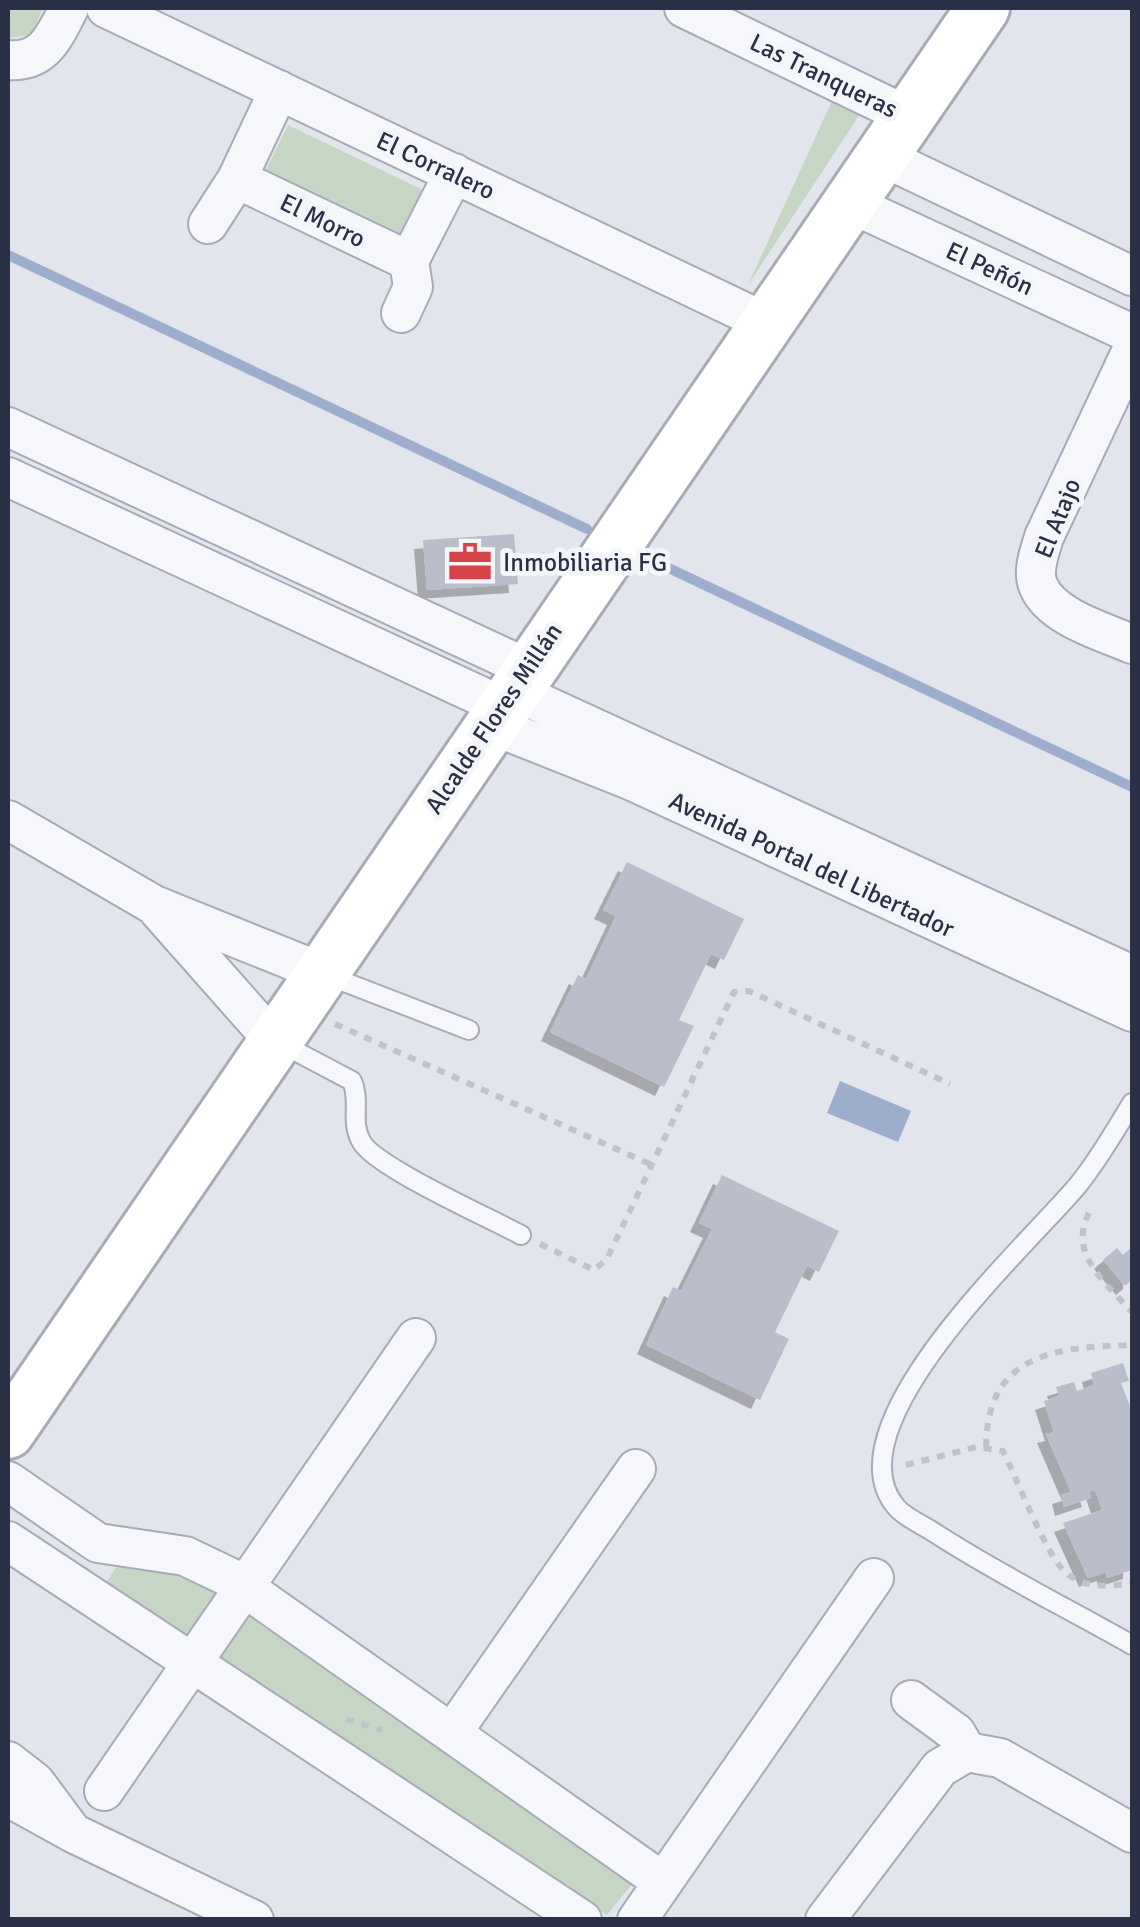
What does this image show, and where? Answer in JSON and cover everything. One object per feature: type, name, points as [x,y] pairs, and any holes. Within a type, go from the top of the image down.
[{"type":"street","points":[[17,61],[50,46],[68,8]]},
{"type":"street","name":"El Corralero","points":[[106,8],[765,322]]},
{"type":"street","name":"Las Tranqueras","points":[[684,8],[895,136]]},
{"type":"street","name":"Alcalde Flores Millán","points":[[8,1432],[983,8]]},
{"type":"street","points":[[208,224],[237,179],[279,90]]},
{"type":"street","points":[[895,136],[1132,276]]},
{"type":"street","points":[[400,314],[413,287],[409,261],[454,173]]},
{"type":"street","name":"El Morro","points":[[237,179],[409,261]]},
{"type":"street","name":"El Peñón","points":[[848,202],[1132,334]]},
{"type":"street","name":"El Atajo","points":[[1132,350],[1044,537],[1037,562],[1038,585],[1054,605],[1132,644]]},
{"type":"street","name":"Avenida Portal del Libertador","points":[[8,428],[508,697],[630,780],[1132,1012]]},
{"type":"street","name":"Avenida Portal del Libertador","points":[[8,476],[1132,975]]},
{"type":"street","points":[[8,820],[154,905],[298,1007]]},
{"type":"street","points":[[154,905],[298,1007]]},
{"type":"street","points":[[104,1791],[416,1338]]},
{"type":"street","points":[[452,1734],[636,1469]]},
{"type":"street","points":[[8,1482],[98,1542],[185,1556],[244,1588],[663,1882]]},
{"type":"street","points":[[8,1541],[582,1920]]},
{"type":"street","points":[[637,1920],[874,1578]]},
{"type":"street","points":[[910,1700],[956,1734],[967,1752]]},
{"type":"street","points":[[825,1920],[940,1768],[967,1752],[1000,1758],[1132,1833]]},
{"type":"street","points":[[8,1761],[35,1782],[73,1833]]},
{"type":"street","points":[[8,1797],[73,1833],[254,1920]]},
{"type":"lane","points":[[298,1007],[468,1030]]},
{"type":"lane","points":[[298,1007],[352,1080],[357,1092],[358,1136],[371,1155],[521,1235]]},
{"type":"lane","points":[[1132,1103],[1077,1186],[970,1301],[910,1384],[887,1437],[881,1473],[896,1508],[952,1544],[1132,1645]]},
{"type":"path","points":[[521,1235],[594,1270],[607,1258],[734,992],[748,991],[950,1084]]},
{"type":"path","points":[[298,1007],[652,1165]]},
{"type":"path","points":[[1092,1207],[1082,1244],[1090,1267],[1132,1312]]},
{"type":"path","points":[[986,1447],[993,1397],[1022,1363],[1132,1345]]},
{"type":"path","points":[[881,1473],[936,1454],[986,1447],[1003,1450],[1062,1570],[1083,1583],[1106,1587],[1132,1583]]},
{"type":"path","points":[[336,1717],[384,1730]]},
{"type":"green space","points":[[8,8],[43,8],[31,35],[8,38]]},
{"type":"green space","points":[[836,92],[866,105],[748,285]]},
{"type":"green space","points":[[288,125],[423,190],[399,241],[263,176]]},
{"type":"green space","points":[[118,1564],[195,1575],[633,1883],[607,1915],[103,1588]]},
{"type":"water","points":[[840,1081],[911,1111],[898,1142],[827,1113]]},
{"type":"building","name":"Inmobiliaria FG","points":[[514,534],[518,584],[427,590],[423,540]]},
{"type":"building","points":[[627,862],[744,919],[724,960],[711,954],[679,1020],[694,1026],[664,1087],[550,1032],[578,975],[586,979],[616,916],[603,910]]},
{"type":"building","points":[[722,1175],[839,1231],[819,1272],[807,1266],[775,1332],[789,1339],[760,1400],[646,1345],[673,1287],[681,1291],[712,1229],[699,1223]]},
{"type":"building","points":[[1132,1247],[1132,1280],[1125,1286],[1103,1260],[1117,1248],[1123,1255]]},
{"type":"building","points":[[1123,1363],[1129,1381],[1121,1383],[1132,1411],[1132,1570],[1107,1578],[1106,1572],[1088,1578],[1063,1523],[1102,1510],[1095,1490],[1089,1492],[1091,1498],[1064,1507],[1061,1495],[1071,1492],[1046,1434],[1054,1432],[1044,1401],[1059,1396],[1056,1387],[1074,1382],[1077,1391],[1094,1385],[1091,1373]]},
{"type":"waterway","points":[[8,255],[587,529]]},
{"type":"waterway","points":[[641,555],[1132,787]]},
{"type":"place","name":"Inmobiliaria FG","points":[[470,562]]}]
